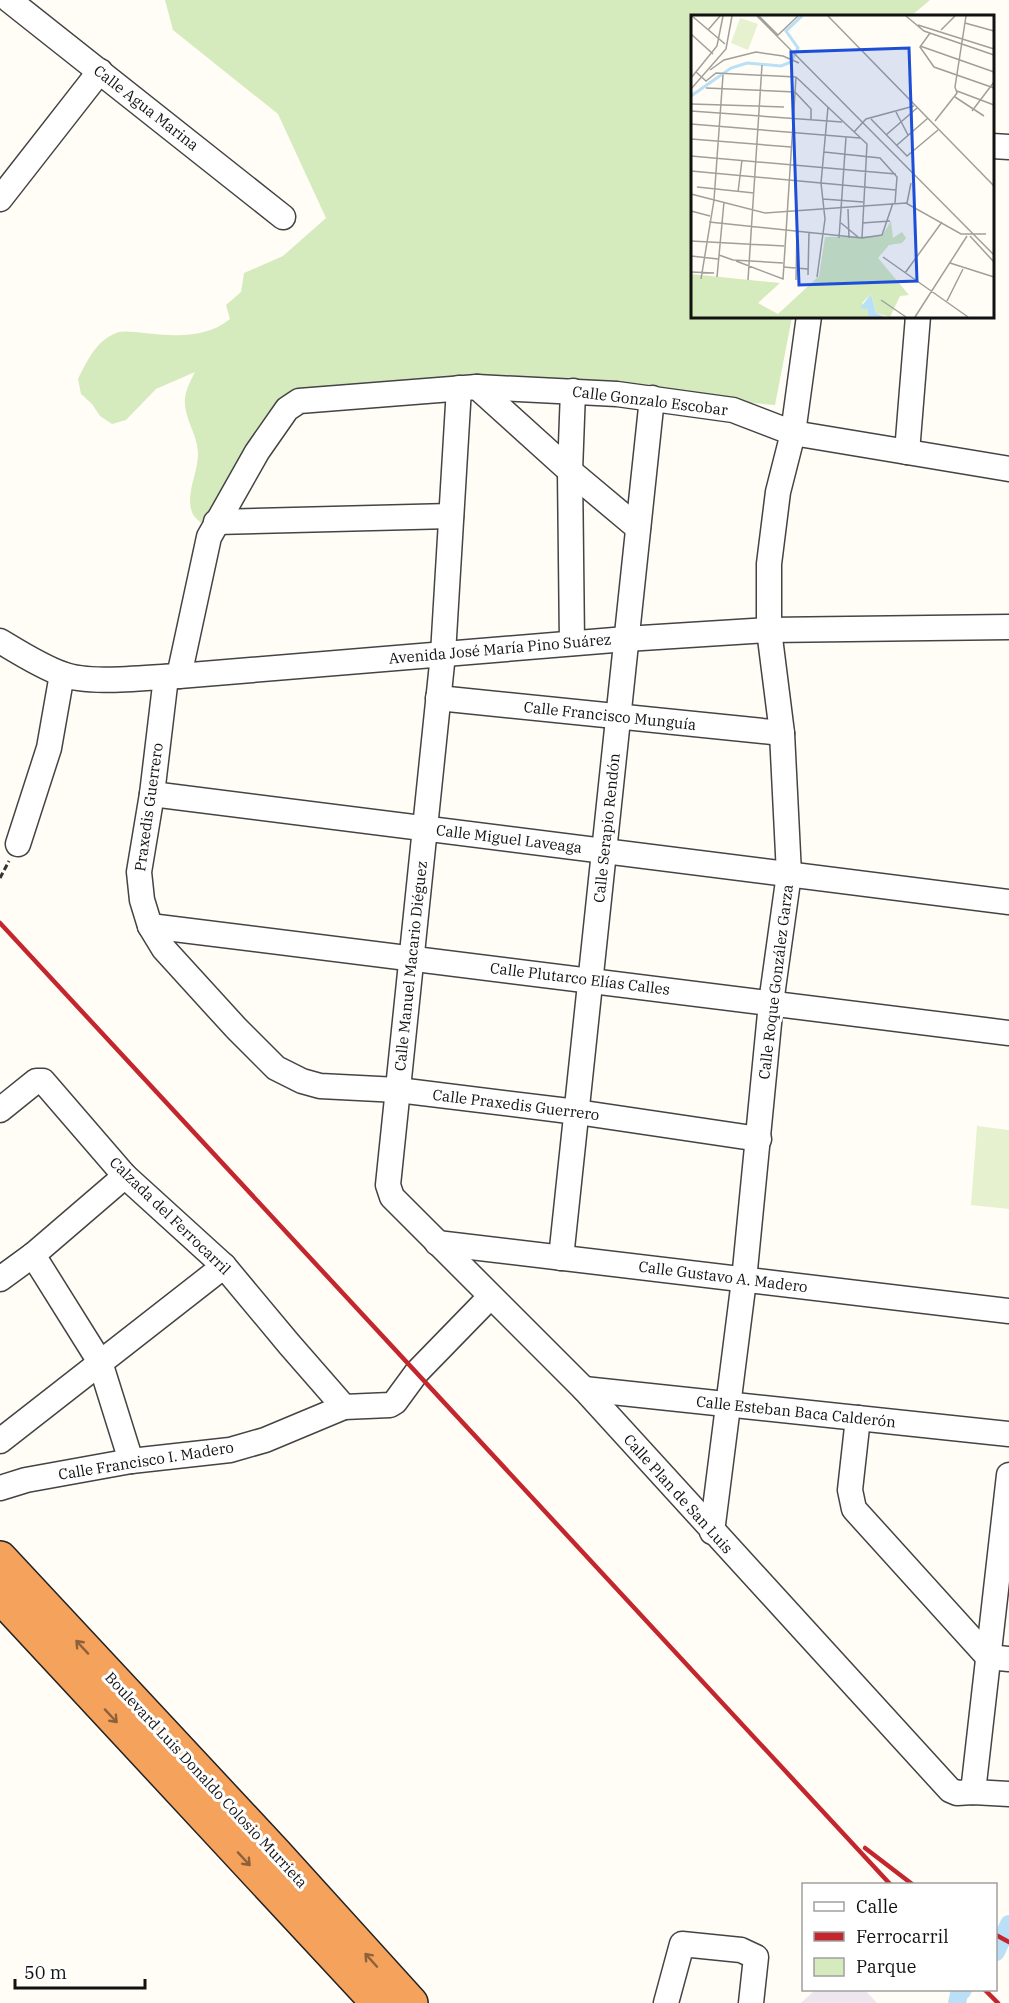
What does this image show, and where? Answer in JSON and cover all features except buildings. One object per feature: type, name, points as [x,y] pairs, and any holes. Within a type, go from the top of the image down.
[{"type":"highway","name":"Boulevard Luis Donaldo Colosio Murrieta","points":[[0,1558],[275,1852],[411,2003]]},
{"type":"highway","name":"Boulevard Luis Donaldo Colosio Murrieta","points":[[2,1600],[378,2003]]},
{"type":"street","name":"Calle Agua Marina","points":[[9,0],[283,216]]},
{"type":"street","points":[[0,199],[100,71]]},
{"type":"street","points":[[994,146],[1009,147]]},
{"type":"street","name":"Calle Roque González Garza","points":[[712,1532],[744,1280],[771,1003],[789,874],[782,733],[769,630],[771,554],[778,492],[793,433],[809,318]]},
{"type":"street","points":[[907,452],[918,318]]},
{"type":"street","points":[[468,387],[638,528]]},
{"type":"street","name":"Calle Gonzalo Escobar","points":[[286,409],[298,401],[468,387],[573,391],[652,398],[733,410],[793,433],[1009,469]]},
{"type":"street","name":"Calle Manuel Macario Diéguez","points":[[388,1185],[443,654],[451,516],[468,387]]},
{"type":"street","points":[[572,644],[570,471],[573,391]]},
{"type":"street","name":"Calle Serapio Rendón","points":[[561,1258],[652,398]]},
{"type":"street","name":"Praxedis Guerrero","points":[[276,1068],[164,949],[150,926],[142,900],[139,872],[152,794],[166,676],[209,537],[256,452],[286,409]]},
{"type":"street","points":[[216,522],[451,516]]},
{"type":"street","name":"Avenida José María Pino Suárez","points":[[0,641],[62,674],[87,679],[166,676],[626,639],[769,630],[1009,627]]},
{"type":"street","points":[[18,844],[49,748],[62,674]]},
{"type":"street","name":"Calle Francisco Munguía","points":[[438,698],[782,733]]},
{"type":"street","name":"Calle Miguel Laveaga","points":[[152,794],[1009,902]]},
{"type":"street","name":"Calle Plutarco Elías Calles","points":[[150,926],[1009,1033]]},
{"type":"street","name":"Calle Praxedis Guerrero","points":[[276,1068],[310,1084],[398,1090],[577,1112],[759,1139]]},
{"type":"street","name":"Calzada del Ferrocarril","points":[[0,1110],[36,1081],[43,1081],[125,1176],[224,1266],[288,1344],[344,1407]]},
{"type":"street","points":[[0,1280],[33,1255],[125,1176]]},
{"type":"street","name":"Calle Plan de San Luis","points":[[388,1185],[393,1197],[437,1243],[584,1389],[712,1532],[950,1790],[957,1793],[1009,1794]]},
{"type":"street","name":"Calle Gustavo A. Madero","points":[[437,1243],[1009,1311]]},
{"type":"street","points":[[33,1255],[100,1362],[131,1461]]},
{"type":"street","points":[[0,1440],[224,1266]]},
{"type":"street","name":"Calle Francisco I. Madero","points":[[0,1488],[26,1480],[131,1461],[230,1450],[266,1440],[344,1407],[386,1407],[395,1402],[417,1372],[490,1297]]},
{"type":"street","name":"Calle Esteban Baca Calderón","points":[[584,1389],[1009,1434]]},
{"type":"street","points":[[858,1418],[850,1490],[854,1509],[999,1658]]},
{"type":"street","points":[[973,1792],[999,1658],[1009,1474]]},
{"type":"street","points":[[666,2003],[682,1944],[741,1950],[756,1957],[751,2003]]},
{"type":"shaded area","points":[[814,1991],[866,1991],[877,2003],[801,2003]]},
{"type":"green space","points":[[165,0],[930,0],[912,15],[691,15],[691,318],[792,318],[775,405],[521,384],[361,384],[283,398],[201,523],[193,515],[190,505],[198,452],[185,405],[186,391],[195,372],[156,389],[126,420],[112,424],[100,416],[81,394],[78,379],[98,346],[116,333],[188,335],[221,325],[230,319],[226,305],[241,292],[244,273],[283,256],[326,218],[278,114],[173,30]]},
{"type":"green space","points":[[977,1126],[1009,1130],[1009,1209],[971,1205]]},
{"type":"waterway","points":[[997,1950],[1009,1924]]},
{"type":"waterway","points":[[957,2003],[962,1991]]},
{"type":"railway","points":[[0,923],[889,1883]]},
{"type":"railway","points":[[865,1848],[911,1883]]},
{"type":"railway","points":[[997,1936],[1009,1942]]},
{"type":"railway","points":[[986,1991],[998,2003]]}]
